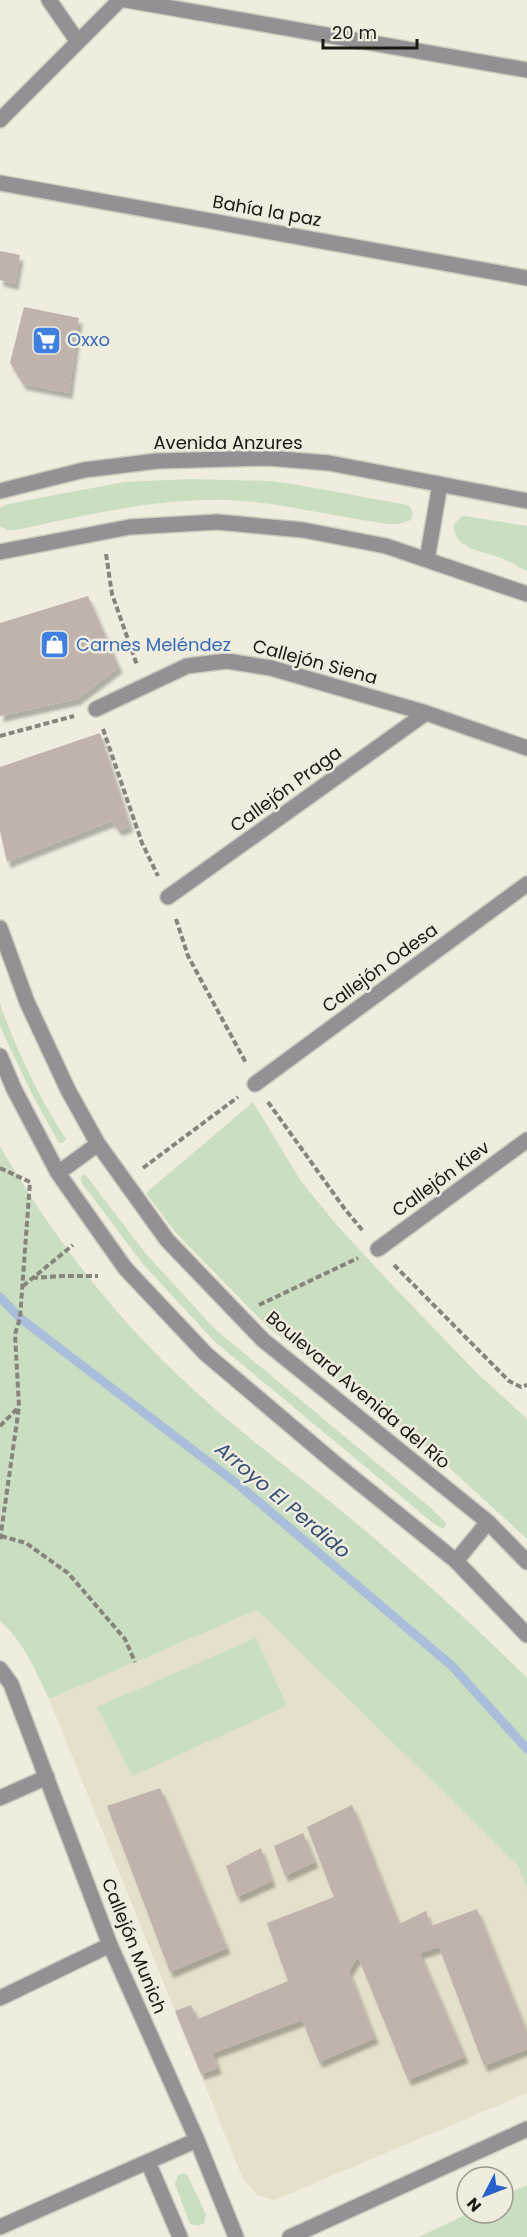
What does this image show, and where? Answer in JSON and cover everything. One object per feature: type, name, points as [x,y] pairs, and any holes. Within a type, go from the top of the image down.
[{"type":"street","points":[[49,0],[78,42]]},
{"type":"street","points":[[0,120],[120,0]]},
{"type":"street","points":[[126,0],[527,70]]},
{"type":"street","name":"Bahía la paz","points":[[0,183],[527,278]]},
{"type":"street","name":"Avenida Anzures","points":[[0,491],[84,470],[158,461],[267,458],[329,464],[527,501]]},
{"type":"street","points":[[427,560],[440,484]]},
{"type":"street","points":[[0,552],[130,527],[218,522],[303,530],[386,546],[527,594]]},
{"type":"street","name":"Callejón Siena","points":[[96,709],[187,666],[227,661],[271,668],[426,712],[527,748]]},
{"type":"street","name":"Callejón Praga","points":[[168,897],[426,712]]},
{"type":"street","name":"Callejón Odesa","points":[[255,1084],[527,884]]},
{"type":"street","name":"Boulevard Avenida del Río","points":[[0,928],[27,1002],[68,1090],[98,1144],[167,1240],[263,1340],[488,1522],[527,1562]]},
{"type":"street","points":[[0,1056],[14,1089],[58,1173],[125,1268],[206,1354],[336,1464],[456,1561],[527,1635]]},
{"type":"street","name":"Callejón Kiev","points":[[378,1249],[527,1140]]},
{"type":"street","points":[[58,1173],[98,1144]]},
{"type":"street","points":[[456,1561],[488,1522]]},
{"type":"street","name":"Callejón Munich","points":[[0,1669],[11,1684],[110,1945],[197,2140],[236,2237]]},
{"type":"street","points":[[0,1798],[48,1777]]},
{"type":"street","points":[[0,1998],[110,1945]]},
{"type":"street","points":[[290,2237],[527,2129]]},
{"type":"street","points":[[0,2227],[197,2140]]},
{"type":"street","points":[[148,2162],[180,2237]]},
{"type":"path","points":[[103,533],[112,594],[144,686]]},
{"type":"path","points":[[0,736],[96,709]]},
{"type":"path","points":[[124,1182],[255,1084],[344,1208],[378,1249],[509,1381],[521,1386],[527,1385]]},
{"type":"path","points":[[0,1168],[30,1182],[20,1318],[15,1334],[19,1407],[0,1537],[26,1543],[68,1574],[125,1639],[135,1662]]},
{"type":"path","points":[[23,1287],[73,1245]]},
{"type":"path","points":[[238,1314],[378,1249]]},
{"type":"path","points":[[32,1278],[98,1276]]},
{"type":"path","points":[[0,1426],[19,1407]]},
{"type":"shaded area","points":[[257,1610],[518,1865],[527,1889],[527,2093],[275,2200],[257,2195],[243,2179],[49,1699]]},
{"type":"green space","points":[[192,479],[269,481],[293,484],[408,505],[413,512],[411,520],[389,524],[269,504],[202,500],[122,509],[16,530],[7,530],[0,526],[0,508],[8,504],[124,482]]},
{"type":"green space","points":[[461,517],[527,526],[527,571],[504,559],[470,548],[458,539],[454,524]]},
{"type":"green space","points":[[0,1004],[29,1074],[66,1139],[63,1143],[59,1143],[32,1094],[3,1033],[0,1025]]},
{"type":"green space","points":[[253,1102],[301,1181],[335,1223],[476,1372],[527,1419],[527,1539],[431,1451],[270,1329],[176,1233],[146,1193]]},
{"type":"green space","points":[[0,1146],[41,1212],[87,1276],[165,1363],[229,1421],[411,1570],[527,1678],[527,1889],[518,1865],[257,1610],[49,1699],[22,1647],[0,1621]]},
{"type":"green space","points":[[85,1174],[146,1254],[215,1329],[432,1509],[446,1523],[444,1529],[434,1524],[214,1341],[142,1263],[81,1182],[81,1177]]},
{"type":"green space","points":[[256,1638],[287,1706],[132,1776],[97,1707]]},
{"type":"green space","points":[[184,2173],[188,2176],[206,2215],[204,2223],[198,2226],[190,2224],[175,2184],[178,2175]]},
{"type":"green space","points":[[527,2185],[527,2237],[419,2237],[455,2220],[455,2225],[515,2225],[515,2190]]},
{"type":"building","points":[[0,251],[20,255],[15,284],[0,280]]},
{"type":"building","name":"Oxxo","points":[[24,307],[79,318],[69,393],[23,384],[10,363]]},
{"type":"building","name":"Carnes Meléndez","points":[[88,596],[119,667],[77,699],[0,716],[0,623]]},
{"type":"building","points":[[100,733],[130,826],[119,830],[111,821],[7,862],[0,831],[0,767]]},
{"type":"building","points":[[160,1788],[227,1948],[170,1972],[107,1806]]},
{"type":"building","points":[[352,1805],[399,1924],[426,1911],[431,1926],[477,1909],[527,2033],[527,2049],[484,2066],[439,1947],[420,1953],[465,2057],[408,2080],[358,1957],[349,1971],[375,2038],[319,2062],[302,2020],[213,2053],[218,2068],[201,2074],[175,2011],[191,2005],[198,2019],[288,1981],[267,1923],[334,1897],[307,1827]]},
{"type":"building","points":[[303,1833],[315,1862],[285,1876],[274,1846]]},
{"type":"building","points":[[261,1848],[272,1881],[237,1897],[226,1866]]},
{"type":"waterway","name":"Arroyo El Perdido","points":[[0,1297],[20,1318],[240,1486],[452,1666],[527,1749]]},
{"type":"place","name":"Oxxo","points":[[46,340]]},
{"type":"place","name":"Carnes Meléndez","points":[[55,645]]}]
